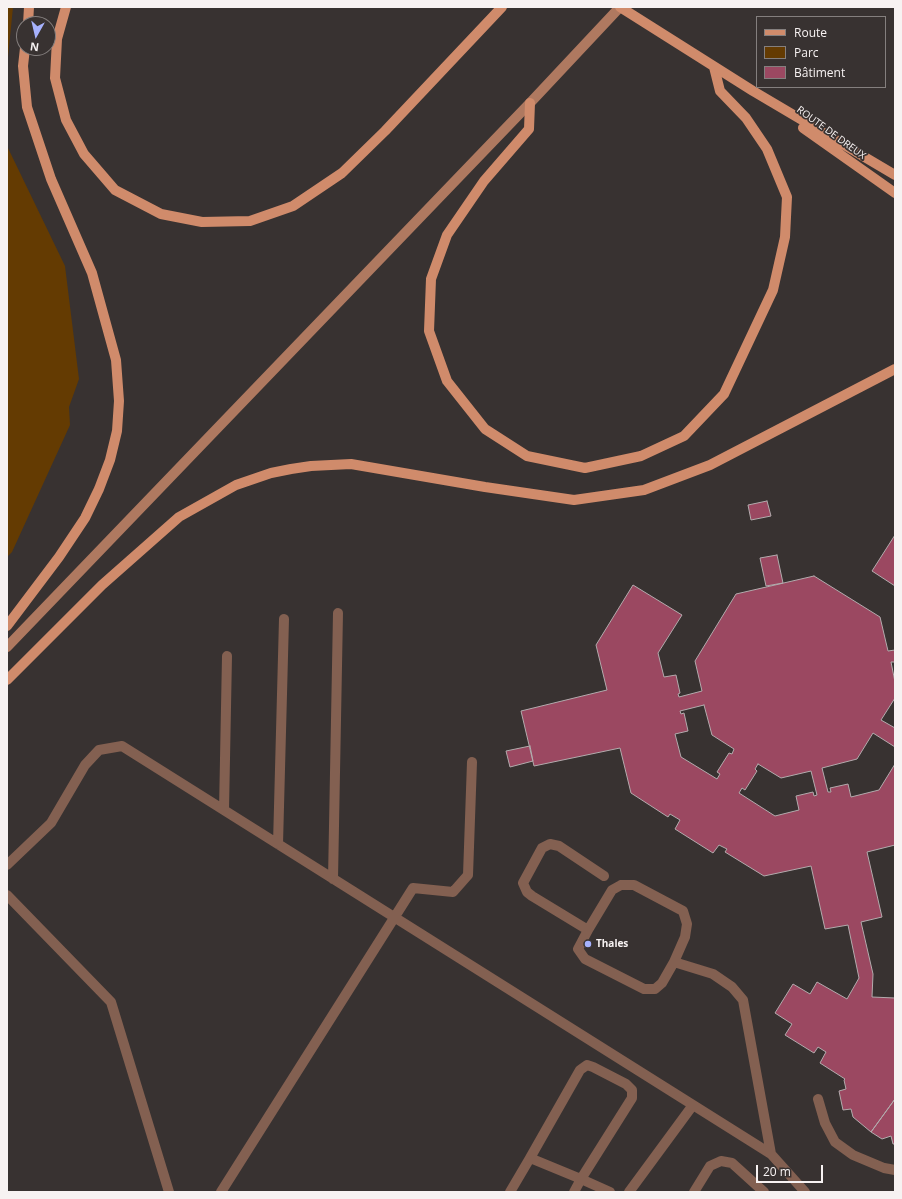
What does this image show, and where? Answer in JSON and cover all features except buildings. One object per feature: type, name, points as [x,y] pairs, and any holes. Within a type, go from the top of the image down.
[{"type":"main road","points":[[66,7],[57,39],[55,78],[66,120],[84,154],[115,190],[162,214],[202,222],[250,221],[293,206],[342,173],[385,131],[502,7]]},
{"type":"main road","points":[[7,647],[530,103],[620,7]]},
{"type":"main road","name":"ROUTE DE DREUX","points":[[620,7],[753,91],[895,175]]},
{"type":"main road","points":[[7,626],[59,558],[85,518],[99,489],[110,460],[117,431],[119,401],[116,360],[92,273],[51,179],[27,107],[23,66],[24,56]]},
{"type":"main road","points":[[530,103],[529,129],[484,181],[447,235],[431,279],[429,331],[447,381],[485,429],[527,456],[585,468],[641,456],[684,436],[724,394],[773,290],[785,238],[787,197],[767,149],[746,118],[720,91],[714,67]]},
{"type":"main road","name":"ROUTE DE DREUX","points":[[753,91],[895,193]]},
{"type":"main road","points":[[7,680],[102,585],[179,517],[236,485],[271,473],[291,469],[311,466],[351,464],[485,487],[574,500],[644,490],[710,465],[895,369]]},
{"type":"lane","points":[[333,879],[338,613]]},
{"type":"lane","points":[[278,844],[284,619]]},
{"type":"lane","points":[[224,810],[227,656]]},
{"type":"lane","points":[[7,864],[51,824],[85,766],[99,750],[122,746],[771,1154],[805,1192]]},
{"type":"lane","points":[[221,1192],[413,888],[452,892],[468,875],[472,762]]},
{"type":"lane","points":[[588,930],[532,896],[527,892],[523,883],[542,848],[550,844],[559,846],[604,876]]},
{"type":"lane","points":[[634,885],[683,911],[687,924],[685,937],[674,962],[662,983],[654,989],[644,989],[585,959],[578,949],[612,890],[621,886],[634,885]]},
{"type":"lane","points":[[7,895],[111,1002],[169,1192]]},
{"type":"lane","points":[[674,962],[713,974],[732,987],[743,1000],[771,1154]]},
{"type":"lane","points":[[510,1192],[580,1070],[587,1065],[626,1084],[632,1090],[632,1098],[574,1192]]},
{"type":"lane","points":[[818,1099],[825,1123],[835,1142],[853,1155],[884,1168],[895,1170]]},
{"type":"lane","points":[[629,1192],[693,1105]]},
{"type":"lane","points":[[530,1158],[610,1192]]},
{"type":"lane","points":[[694,1192],[710,1166],[721,1161],[732,1163],[764,1192]]},
{"type":"green space","points":[[7,7],[13,7],[7,67]]},
{"type":"green space","points":[[7,146],[65,266],[79,379],[69,407],[70,425],[12,552],[7,557]]},
{"type":"place","name":"Thales","points":[[588,944]]}]
